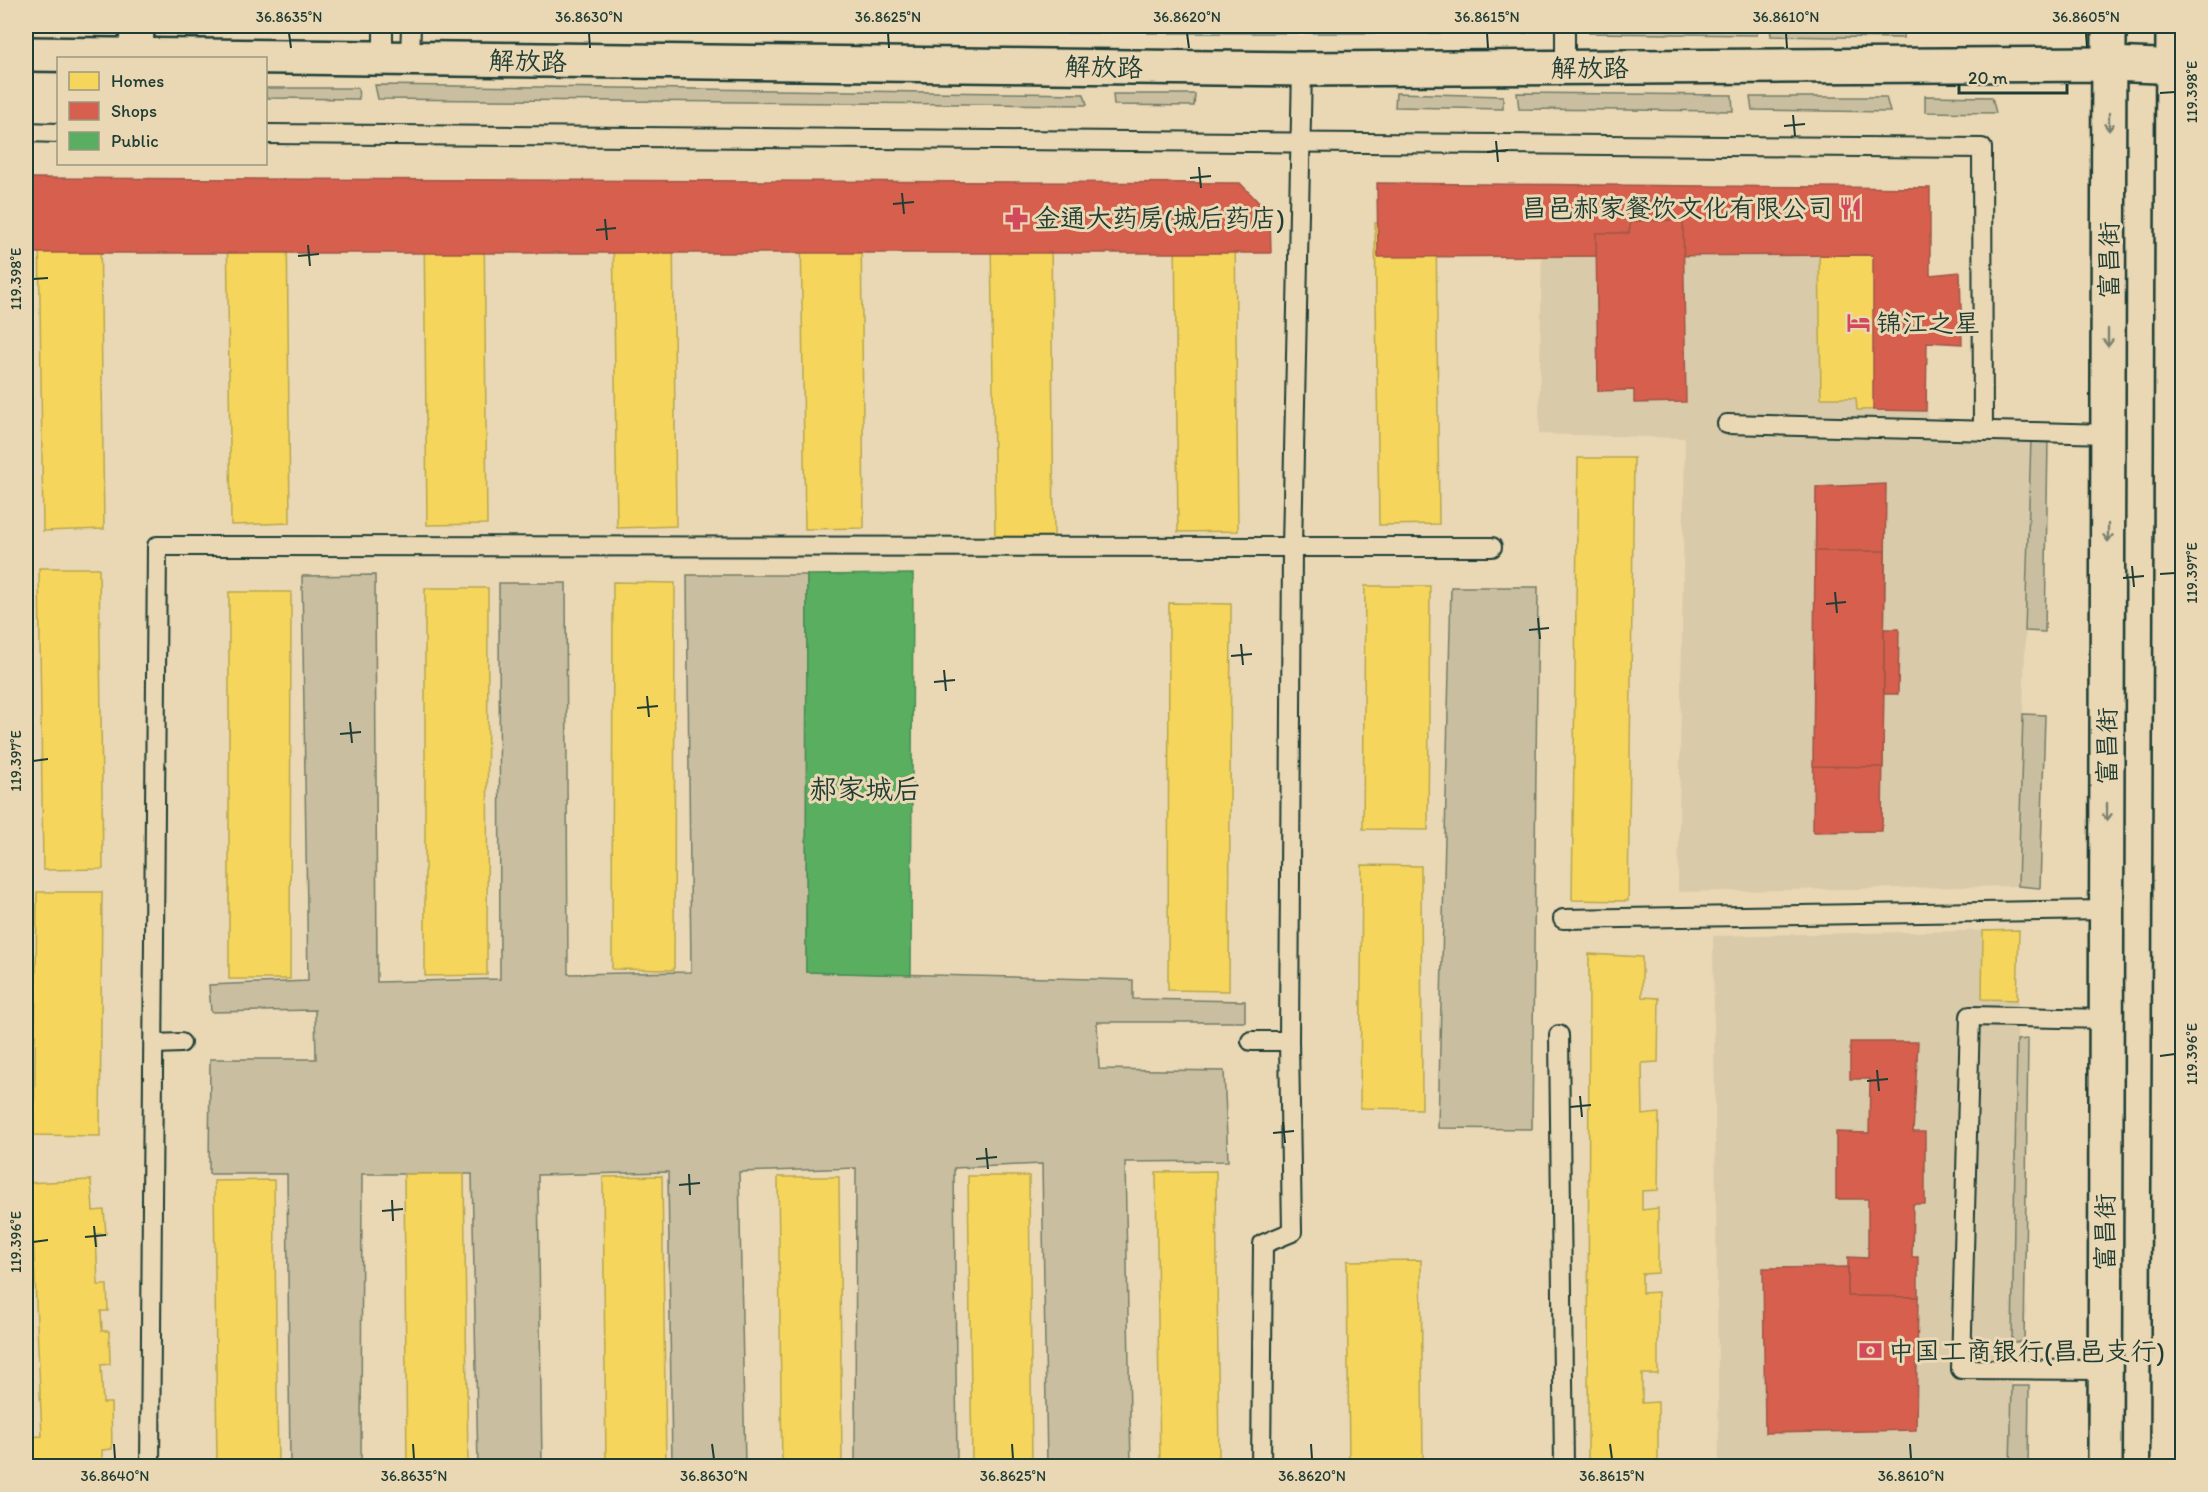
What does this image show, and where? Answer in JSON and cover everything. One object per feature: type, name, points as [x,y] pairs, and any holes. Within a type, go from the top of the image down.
[{"type":"main road","name":"富昌街","points":[[2105,1467],[2109,26]]},
{"type":"main road","points":[[2168,1467],[2177,434],[2178,67],[2173,26]]},
{"type":"main road","name":"解放路","points":[[26,54],[137,41],[397,60],[1302,69],[2109,64],[2178,67]]},
{"type":"lane","points":[[383,26],[397,60]]},
{"type":"lane","points":[[397,60],[411,26]]},
{"type":"lane","points":[[1565,26],[1565,68]]},
{"type":"lane","points":[[1261,1467],[1263,1244],[1292,1232],[1290,1041],[1292,548],[1302,69]]},
{"type":"lane","points":[[26,132],[57,133]]},
{"type":"lane","points":[[267,134],[1982,148],[1983,431]]},
{"type":"lane","points":[[1727,424],[2108,434]]},
{"type":"lane","points":[[150,1467],[157,546],[1492,547]]},
{"type":"lane","points":[[1563,919],[2107,910]]},
{"type":"lane","points":[[2105,1370],[1961,1369],[1970,1016],[2106,1019]]},
{"type":"lane","points":[[1559,1035],[1563,1467]]},
{"type":"lane","points":[[1251,1041],[1290,1041]]},
{"type":"lane","points":[[155,1044],[181,1043]]},
{"type":"shaded area","points":[[1102,26],[1103,33],[432,27]]},
{"type":"shaded area","points":[[1147,26],[1526,26],[1526,33],[1148,33]]},
{"type":"shaded area","points":[[1589,26],[1757,26],[1757,35],[1589,33]]},
{"type":"shaded area","points":[[1770,26],[1904,26],[1903,38],[1771,36]]},
{"type":"shaded area","points":[[375,85],[1084,94],[1087,105],[378,99]]},
{"type":"shaded area","points":[[267,88],[358,88],[359,99],[267,98]]},
{"type":"shaded area","points":[[1396,93],[1503,96],[1503,109],[1395,107]]},
{"type":"shaded area","points":[[1517,93],[1732,95],[1733,111],[1519,109]]},
{"type":"shaded area","points":[[1113,94],[1195,94],[1194,106],[1114,105]]},
{"type":"shaded area","points":[[1925,96],[1992,97],[1996,113],[1925,112]]},
{"type":"shaded area","points":[[1750,97],[1886,97],[1890,112],[1752,110]]},
{"type":"shaded area","points":[[1543,183],[1930,188],[1930,274],[1960,272],[1962,344],[1927,343],[1928,439],[2031,439],[2018,886],[1678,892],[1685,438],[1539,434]]},
{"type":"shaded area","points":[[2031,439],[2048,440],[2045,632],[2025,631]]},
{"type":"shaded area","points":[[375,575],[377,982],[500,979],[499,583],[566,583],[568,974],[691,972],[687,575],[807,575],[806,972],[1133,980],[1133,999],[1245,1001],[1245,1022],[1097,1022],[1099,1069],[1224,1071],[1228,1161],[1125,1162],[1131,1466],[1047,1466],[1042,1164],[954,1168],[957,1466],[855,1466],[856,1168],[739,1172],[745,1466],[672,1466],[668,1172],[538,1175],[542,1466],[478,1466],[472,1174],[362,1174],[361,1466],[290,1466],[287,1174],[209,1174],[210,1059],[316,1059],[315,1010],[211,1012],[209,985],[308,981],[302,576]]},
{"type":"shaded area","points":[[1451,587],[1538,587],[1532,1129],[1438,1128]]},
{"type":"shaded area","points":[[2023,714],[2045,715],[2040,888],[2018,886]]},
{"type":"shaded area","points":[[2019,930],[2010,1466],[1719,1466],[1713,936]]},
{"type":"shaded area","points":[[2028,1039],[2024,1342],[2012,1342],[2017,1040]]},
{"type":"shaded area","points":[[2012,1386],[2029,1386],[2028,1466],[2010,1466]]},
{"type":"building: Homes","points":[[227,222],[287,222],[290,523],[231,525]]},
{"type":"building: Homes","points":[[424,222],[484,222],[487,524],[427,525]]},
{"type":"building: Homes","points":[[1436,222],[1439,524],[1379,525],[1375,223]]},
{"type":"building: Homes","points":[[613,225],[673,225],[676,526],[617,528]]},
{"type":"building: Homes","points":[[861,226],[864,528],[805,529],[801,227]]},
{"type":"building: Homes","points":[[100,227],[104,529],[43,531],[39,228]]},
{"type":"building: Homes","points":[[1854,228],[1906,228],[1909,409],[1857,410],[1856,398],[1821,398],[1819,241],[1852,241]]},
{"type":"building: Homes","points":[[1235,229],[1238,531],[1178,532],[1175,230]]},
{"type":"building: Homes","points":[[1051,235],[1054,537],[995,538],[991,236]]},
{"type":"building: Homes","points":[[1578,458],[1634,458],[1628,901],[1572,900]]},
{"type":"building: Homes","points":[[39,568],[99,568],[103,869],[43,870]]},
{"type":"building: Homes","points":[[613,582],[675,583],[674,970],[612,969]]},
{"type":"building: Homes","points":[[1365,586],[1430,586],[1428,830],[1363,829]]},
{"type":"building: Homes","points":[[425,588],[488,588],[487,975],[425,976]]},
{"type":"building: Homes","points":[[229,592],[291,592],[290,979],[229,979]]},
{"type":"building: Homes","points":[[1169,603],[1231,604],[1229,991],[1168,990]]},
{"type":"building: Homes","points":[[1362,865],[1421,866],[1422,1109],[1360,1108]]},
{"type":"building: Homes","points":[[37,892],[102,892],[100,1136],[34,1135]]},
{"type":"building: Homes","points":[[2019,930],[2017,1000],[1982,999],[1983,931]]},
{"type":"building: Homes","points":[[1589,954],[1642,957],[1642,997],[1659,998],[1658,1062],[1642,1063],[1643,1115],[1659,1113],[1658,1190],[1642,1191],[1642,1210],[1658,1208],[1658,1273],[1642,1274],[1642,1293],[1658,1292],[1658,1374],[1642,1374],[1642,1403],[1658,1402],[1658,1466],[1588,1466]]},
{"type":"building: Homes","points":[[1216,1171],[1219,1466],[1160,1466],[1156,1172]]},
{"type":"building: Homes","points":[[404,1174],[464,1174],[468,1466],[407,1466]]},
{"type":"building: Homes","points":[[662,1176],[666,1466],[606,1466],[603,1177]]},
{"type":"building: Homes","points":[[968,1176],[1029,1176],[1032,1466],[972,1466]]},
{"type":"building: Homes","points":[[778,1177],[839,1177],[842,1466],[782,1466]]},
{"type":"building: Homes","points":[[91,1180],[93,1211],[104,1210],[106,1234],[96,1234],[98,1285],[107,1285],[108,1311],[101,1311],[102,1331],[109,1331],[110,1364],[101,1365],[103,1403],[111,1403],[112,1449],[102,1450],[102,1466],[26,1466],[26,1437],[42,1436],[32,1212],[26,1212],[26,1183]]},
{"type":"building: Homes","points":[[274,1180],[278,1466],[217,1466],[214,1181]]},
{"type":"building: Homes","points":[[1421,1260],[1423,1466],[1349,1466],[1347,1261]]},
{"type":"building: Shops","points":[[26,178],[1240,183],[1270,214],[1271,253],[26,253]]},
{"type":"building: Shops","points":[[1377,183],[1930,188],[1930,275],[1960,272],[1962,344],[1927,342],[1926,411],[1873,410],[1873,255],[1378,257]]},
{"type":"building: Shops","points":[[1683,220],[1686,402],[1634,403],[1634,390],[1598,391],[1596,233],[1629,233],[1631,221]]},
{"type":"building: Shops","points":[[1886,484],[1882,831],[1813,832],[1816,487]]},
{"type":"building: Shops","points":[[1815,551],[1885,551],[1883,767],[1813,766]]},
{"type":"building: Shops","points":[[1884,629],[1899,629],[1898,694],[1884,694]]},
{"type":"building: Shops","points":[[1850,1042],[1918,1042],[1913,1132],[1925,1132],[1925,1204],[1913,1204],[1912,1257],[1918,1257],[1918,1297],[1848,1296],[1848,1257],[1868,1258],[1868,1199],[1836,1199],[1836,1132],[1869,1133],[1870,1079],[1850,1079]]},
{"type":"building: Shops","points":[[1848,1267],[1848,1296],[1918,1297],[1916,1430],[1765,1433],[1763,1268]]},
{"type":"building: Public","points":[[913,574],[911,975],[806,972],[807,575]]},
{"type":"place","name":"昌邑郝家餐饮文化有限公司","points":[[1851,208]]},
{"type":"place","name":"金通大药房(城后药店)","points":[[1016,218]]},
{"type":"place","name":"锦江之星","points":[[1858,323]]},
{"type":"place","name":"中国工商银行(昌邑支行)","points":[[1870,1351]]},
{"type":"district","name":"郝家城后","points":[[865,789]]}]
